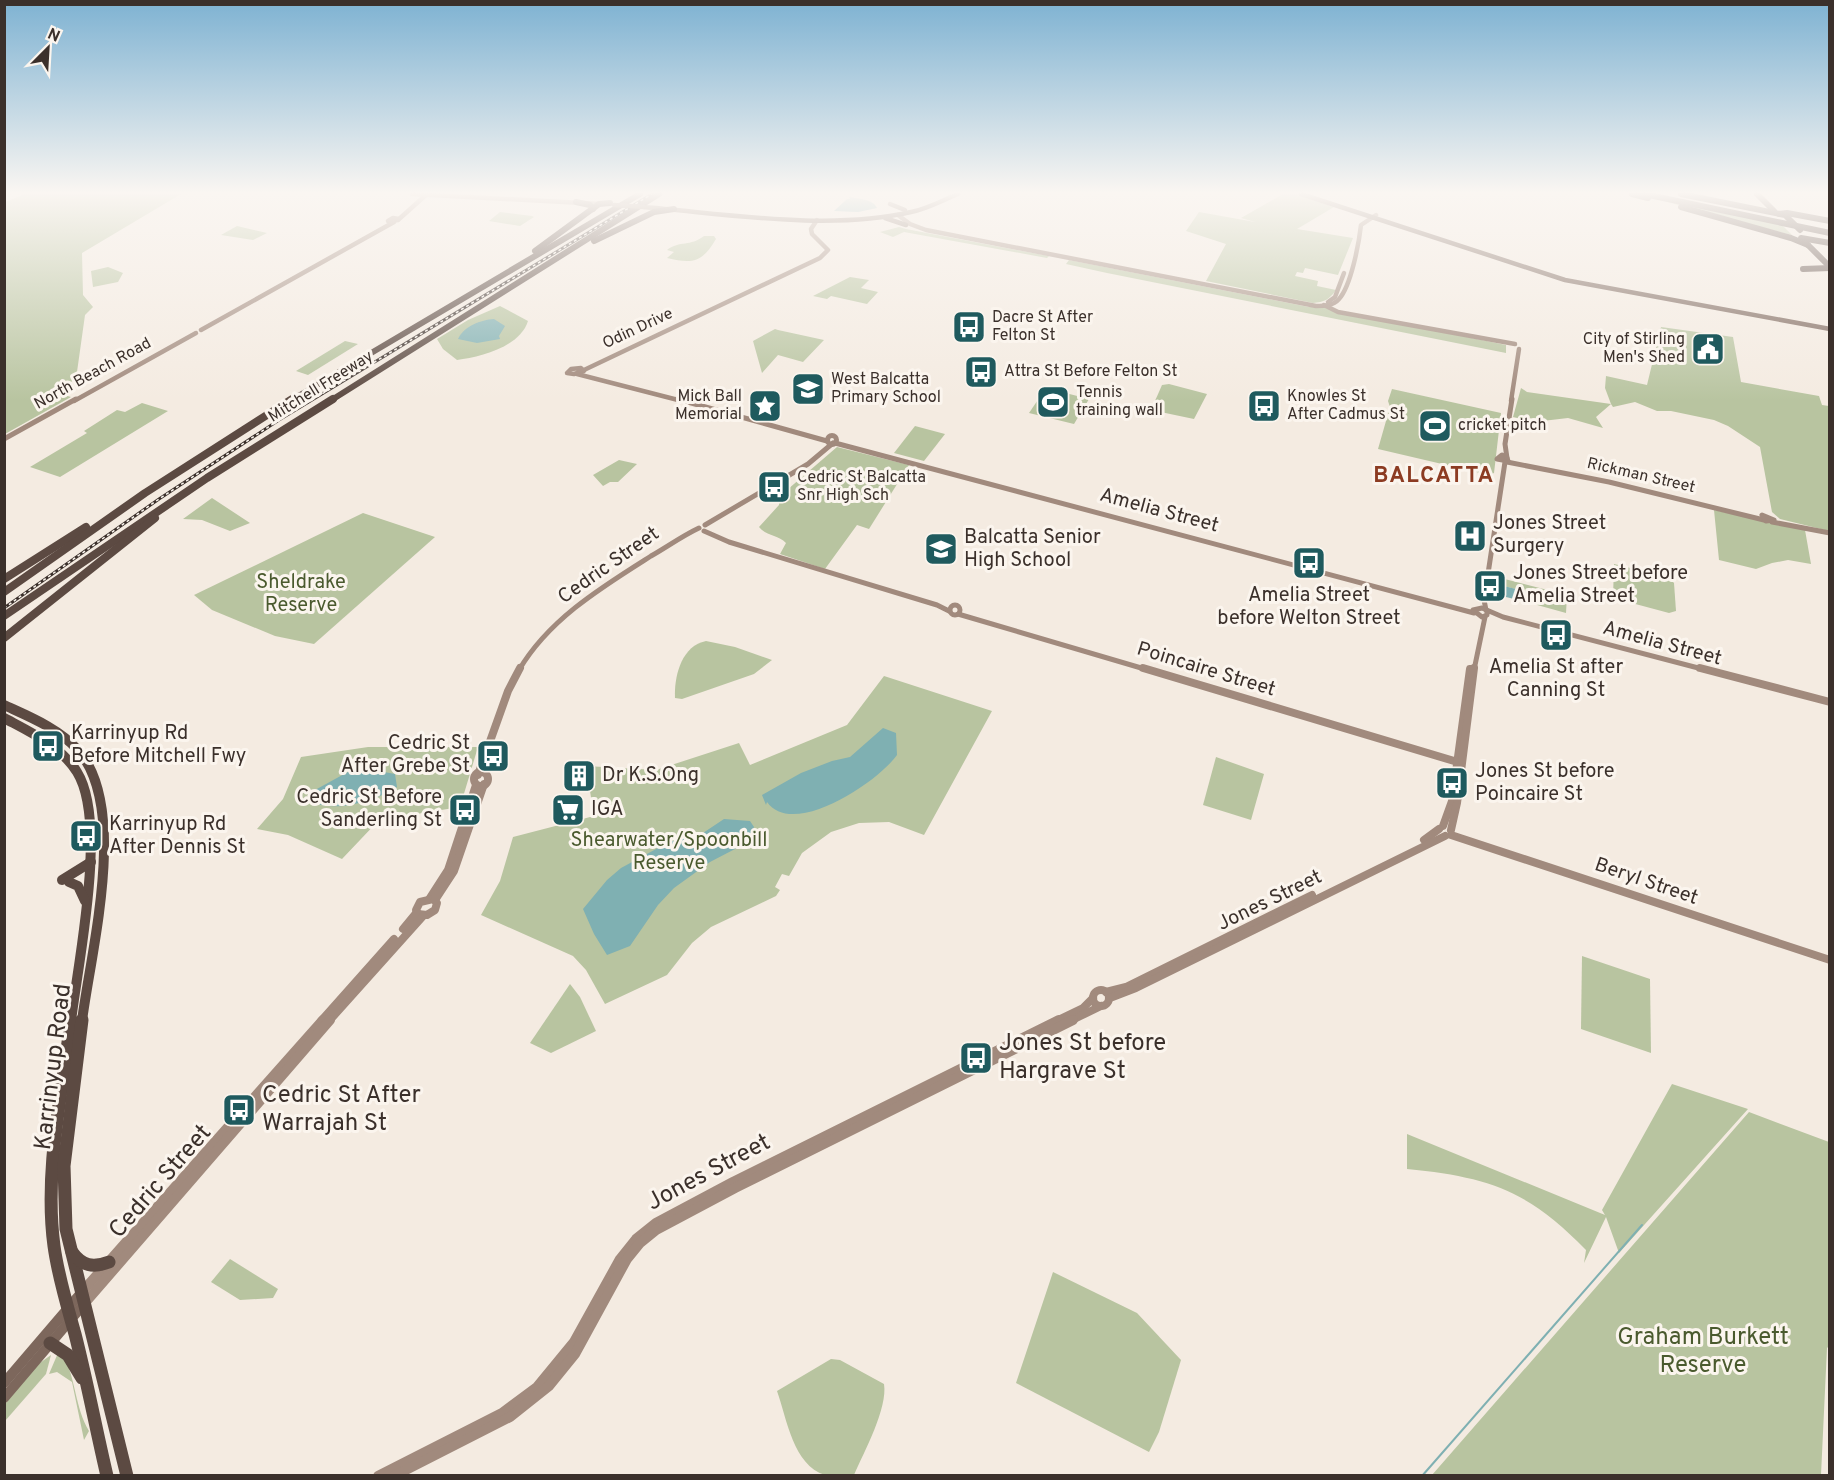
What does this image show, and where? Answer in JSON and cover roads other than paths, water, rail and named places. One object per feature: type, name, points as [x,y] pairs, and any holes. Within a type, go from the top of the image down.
[{"type":"highway","points":[[489,284],[518,263]]},
{"type":"highway","name":"Mitchell Freeway","points":[[4,592],[145,493],[289,401],[524,263]]},
{"type":"highway","name":"Mitchell Freeway","points":[[4,615],[207,478],[550,263]]},
{"type":"highway","points":[[511,288],[554,263]]},
{"type":"highway","points":[[1803,269],[1830,267]]},
{"type":"highway","points":[[1822,273],[1830,275]]},
{"type":"highway","points":[[4,638],[46,602],[207,478]]},
{"type":"highway","points":[[4,579],[106,514],[145,493]]},
{"type":"highway","name":"Karrinyup Road","points":[[4,705],[60,734],[78,750],[96,785],[101,802],[104,854],[64,1166],[66,1229],[127,1476]]},
{"type":"highway","name":"Karrinyup Road","points":[[4,718],[47,741],[63,754],[81,780],[90,802],[91,862],[51,1196],[53,1237],[107,1476]]},
{"type":"highway","points":[[60,734],[52,740],[63,754]]},
{"type":"highway","points":[[86,901],[78,886],[65,881],[91,862]]},
{"type":"highway","points":[[70,1247],[76,1259],[84,1264],[93,1267],[109,1262]]},
{"type":"highway","points":[[50,1343],[68,1355],[87,1388]]},
{"type":"main road","name":"North Beach Road","points":[[4,438],[317,263]]},
{"type":"main road","name":"Odin Drive","points":[[581,371],[807,263]]},
{"type":"main road","name":"Odin Drive","points":[[581,371],[808,263]]},
{"type":"main road","points":[[1094,263],[1296,303],[1325,305],[1342,312],[1515,347],[1504,459],[1481,612],[1480,643],[1476,654],[1446,831]]},
{"type":"main road","points":[[1325,305],[1340,298],[1352,263]]},
{"type":"main road","points":[[1523,263],[1567,277],[1830,327]]},
{"type":"main road","name":"Amelia Street","points":[[581,371],[832,441],[1830,704]]},
{"type":"main road","name":"Cedric Street","points":[[480,784],[473,780],[485,761],[512,681],[556,625],[602,588],[811,462],[832,441]]},
{"type":"main road","name":"Rickman Street","points":[[1504,459],[1830,533]]},
{"type":"main road","name":"Poincaire Street","points":[[704,528],[729,542],[1459,764]]},
{"type":"main road","name":"Cedric Street","points":[[420,914],[417,907],[421,902],[433,899],[454,871],[480,784],[489,779],[485,761]]},
{"type":"main road","points":[[478,775],[487,774]]},
{"type":"main road","name":"Beryl Street","points":[[1446,831],[1830,960]]},
{"type":"main road","name":"Jones Street","points":[[378,1476],[502,1413],[537,1387],[574,1342],[620,1259],[636,1239],[656,1223],[733,1182],[1083,1008],[1097,991],[1108,995],[1136,988],[1421,846],[1446,831]]},
{"type":"main road","name":"Cedric Street","points":[[82,1299],[109,1262],[420,914],[435,910],[437,905],[433,899]]},
{"type":"main road","name":"Cedric Street","points":[[4,1383],[69,1314],[365,980],[420,914]]},
{"type":"main road","name":"Jones Street","points":[[394,1476],[510,1417],[542,1392],[575,1354],[627,1259],[640,1243],[656,1230],[735,1188],[1107,1005],[1108,995]]},
{"type":"main road","points":[[1093,998],[1101,1006]]},
{"type":"main road","name":"Cedric Street","points":[[4,1398],[50,1343],[69,1314]]},
{"type":"water","points":[[494,319],[505,326],[499,336],[500,339],[477,343],[458,339],[473,324]]},
{"type":"water","points":[[1492,583],[1532,593],[1530,603],[1490,593]]},
{"type":"water","points":[[883,728],[896,733],[897,755],[872,779],[854,791],[815,811],[796,814],[779,812],[767,802],[766,805],[762,795],[801,773],[850,757]]},
{"type":"water","points":[[357,767],[395,774],[397,787],[378,797],[356,804],[333,806],[312,802],[315,790]]},
{"type":"water","points":[[724,819],[750,821],[754,827],[749,839],[710,862],[674,888],[658,905],[630,946],[607,955],[594,934],[583,909],[607,880],[621,868],[669,842],[703,833]]},
{"type":"waterway","points":[[1422,1476],[1642,1225]]},
{"type":"railway","points":[[4,608],[159,499],[279,420],[538,263]]},
{"type":"place","name":"Dacre St After Felton St","points":[[969,327]]},
{"type":"place","name":"City of Stirling Men's Shed","points":[[1708,349]]},
{"type":"place","name":"Attra St Before Felton St","points":[[981,372]]},
{"type":"place","name":"West Balcatta Primary School","points":[[808,389]]},
{"type":"place","name":"Tennis training wall","points":[[1053,402]]},
{"type":"place","name":"Mick Ball Memorial","points":[[765,406]]},
{"type":"place","name":"Knowles St After Cadmus St","points":[[1264,406]]},
{"type":"place","name":"cricket pitch","points":[[1435,426]]},
{"type":"place","name":"Cedric St Balcatta Snr High Sch","points":[[774,487]]},
{"type":"place","name":"Jones Street Surgery","points":[[1470,536]]},
{"type":"place","name":"Balcatta Senior High School","points":[[941,549]]},
{"type":"place","name":"Amelia Street before Welton Street","points":[[1309,563]]},
{"type":"place","name":"Jones Street before Amelia Street","points":[[1490,586]]},
{"type":"place","name":"Amelia St after Canning St","points":[[1556,635]]},
{"type":"place","name":"Karrinyup Rd Before Mitchell Fwy","points":[[48,746]]},
{"type":"place","name":"Cedric St After Grebe St","points":[[493,756]]},
{"type":"place","name":"Dr K.S.Ong","points":[[579,776]]},
{"type":"place","name":"Jones St before Poincaire St","points":[[1452,783]]},
{"type":"place","name":"Cedric St Before Sanderling St","points":[[465,810]]},
{"type":"place","name":"IGA","points":[[568,810]]},
{"type":"place","name":"Karrinyup Rd After Dennis St","points":[[86,836]]},
{"type":"place","name":"Jones St before Hargrave St","points":[[976,1058]]},
{"type":"place","name":"Cedric St After Warrajah St","points":[[239,1110]]},
{"type":"district","name":"BALCATTA","points":[[1434,476]]},
{"type":"park label","name":"Sheldrake Reserve","points":[[301,594]]},
{"type":"park label","name":"Shearwater/Spoonbill Reserve","points":[[669,852]]},
{"type":"park label","name":"Graham Burkett Reserve","points":[[1703,1352]]}]
